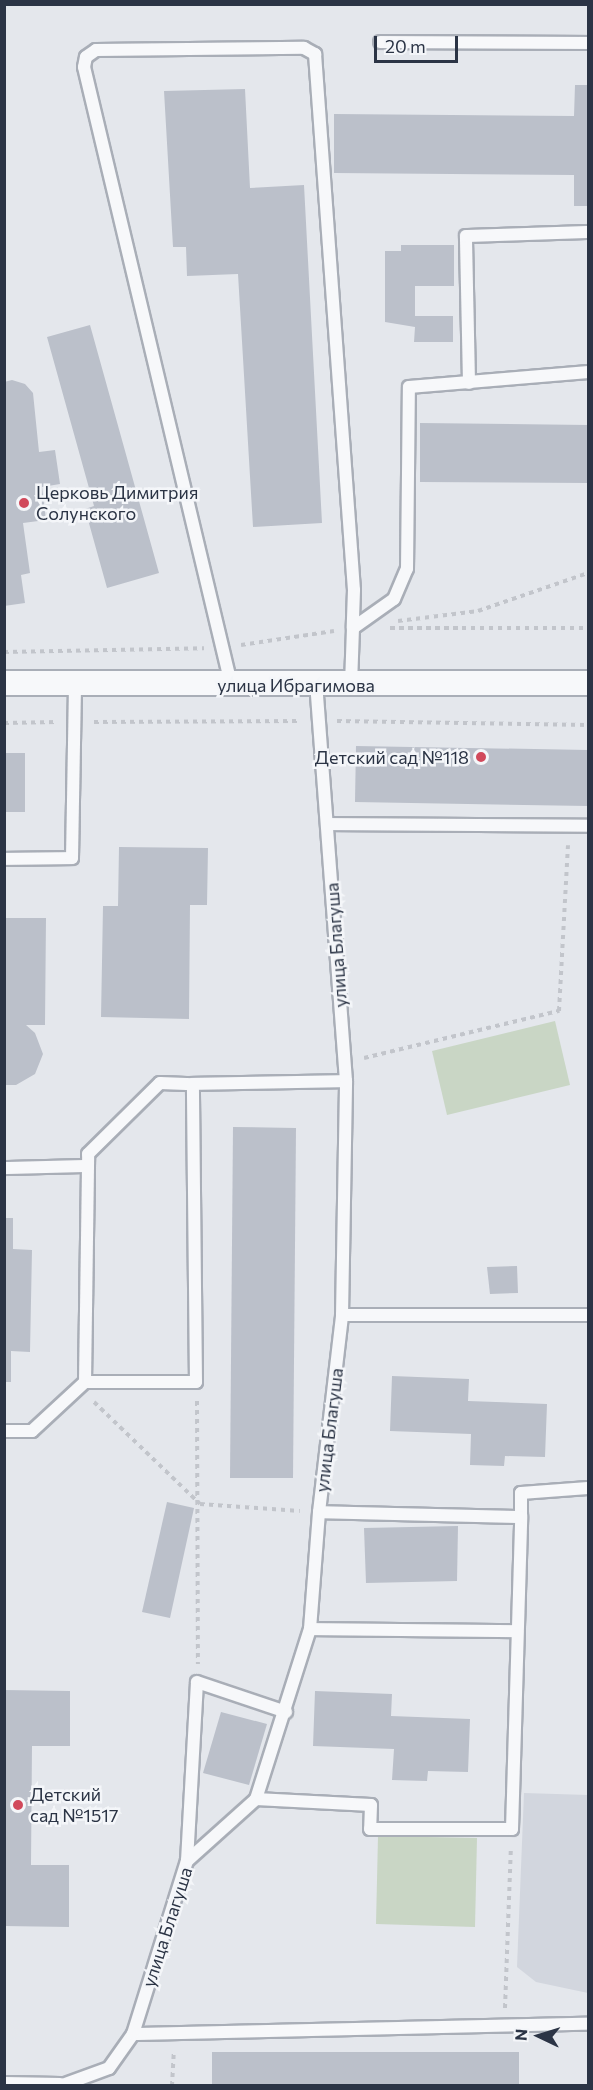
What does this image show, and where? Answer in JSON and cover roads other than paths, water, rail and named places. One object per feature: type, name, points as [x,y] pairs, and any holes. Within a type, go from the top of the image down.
[{"type":"street","name":"улица Ибрагимова","points":[[4,683],[351,685],[588,683]]},
{"type":"lane","points":[[380,42],[588,43]]},
{"type":"lane","points":[[231,684],[84,67],[86,57],[96,50],[304,48],[315,54],[354,590],[351,685]]},
{"type":"lane","points":[[469,383],[466,236],[588,232]]},
{"type":"lane","points":[[353,628],[394,599],[407,569],[410,387],[588,372]]},
{"type":"lane","points":[[4,859],[72,858],[75,683]]},
{"type":"lane","name":"улица Благуша","points":[[4,2083],[60,2085],[109,2068],[133,2034],[187,1861],[256,1800],[310,1629],[319,1512],[342,1315],[346,1081],[316,685]]},
{"type":"lane","points":[[327,824],[588,826]]},
{"type":"lane","points":[[82,1385],[88,1154],[160,1083],[346,1081]]},
{"type":"lane","points":[[4,1431],[32,1431],[82,1385],[196,1383],[193,1084]]},
{"type":"lane","points":[[4,1168],[88,1166]]},
{"type":"lane","points":[[342,1315],[588,1315]]},
{"type":"lane","points":[[256,1800],[371,1805],[370,1829],[512,1829],[521,1493],[588,1488]]},
{"type":"lane","points":[[319,1512],[521,1517]]},
{"type":"lane","points":[[310,1629],[516,1631]]},
{"type":"lane","points":[[187,1861],[197,1682],[285,1712]]},
{"type":"lane","points":[[133,2034],[588,2024]]},
{"type":"place","name":"Церковь Димитрия Солунского","points":[[24,503]]},
{"type":"place","name":"Детский сад №118","points":[[481,757]]},
{"type":"place","name":"Детский сад №1517","points":[[18,1805]]}]
